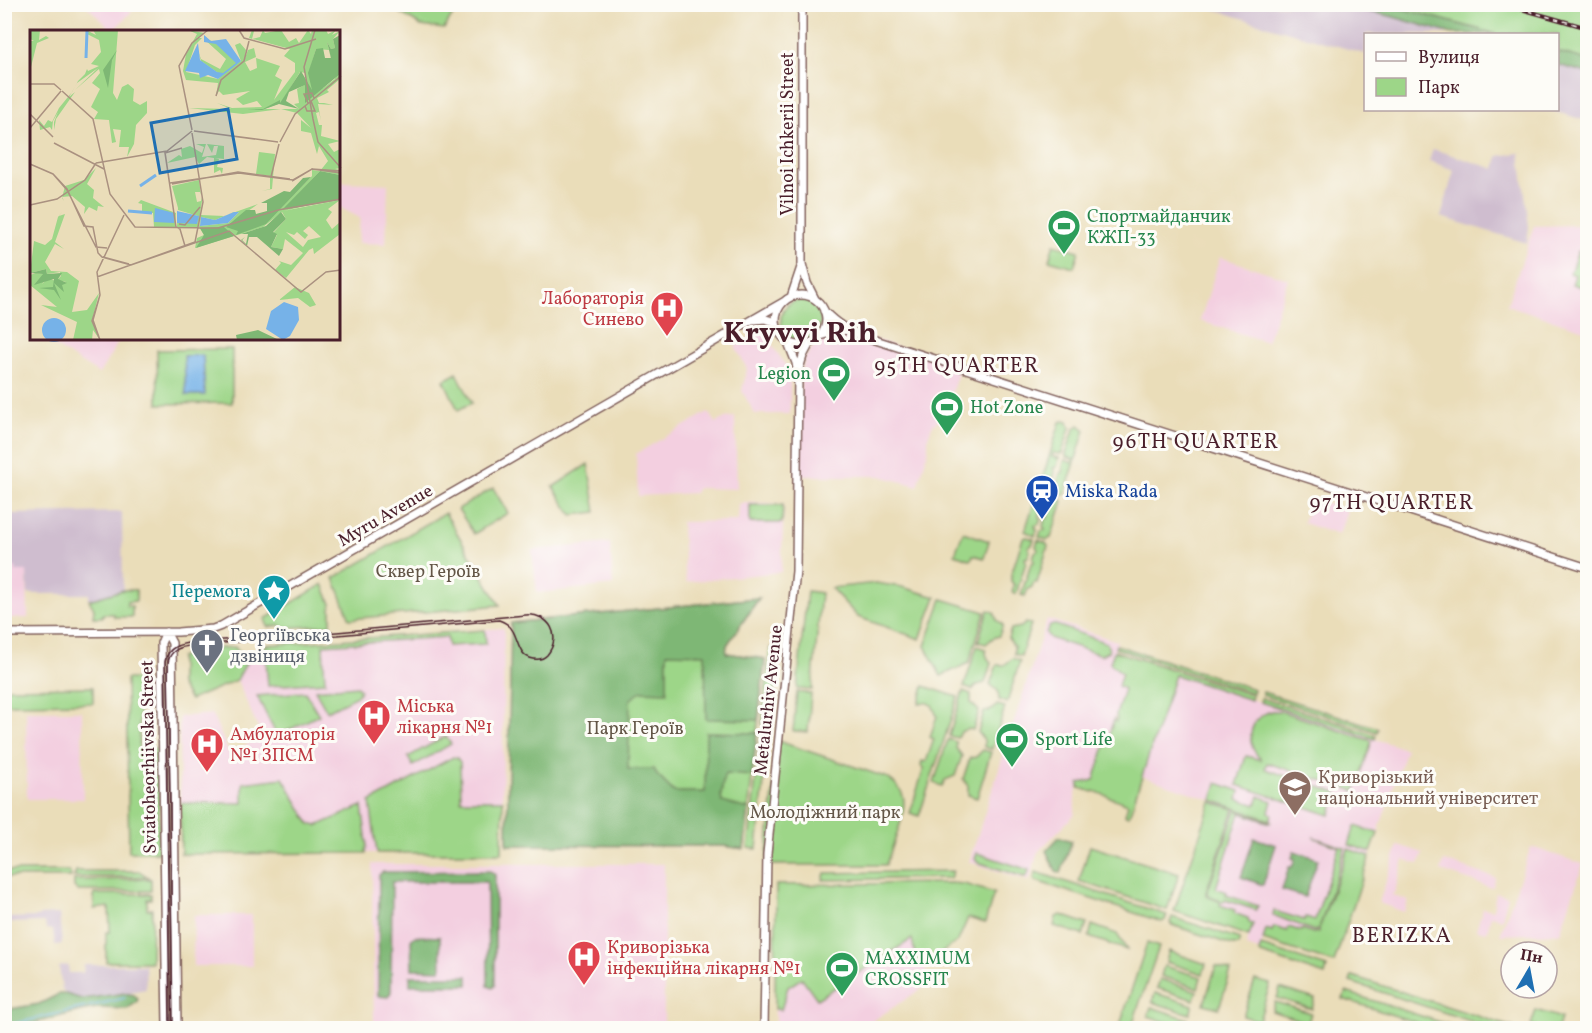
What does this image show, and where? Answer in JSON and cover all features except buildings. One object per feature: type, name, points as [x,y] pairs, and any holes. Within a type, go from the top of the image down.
[{"type":"main road","name":"Vilnoi Ichkerii Street","points":[[802,4],[802,264]]},
{"type":"main road","points":[[798,375],[787,340],[779,332],[776,322],[778,310],[788,299],[802,264]]},
{"type":"main road","points":[[802,264],[807,284],[815,299],[836,324],[847,330],[1587,568]]},
{"type":"main road","points":[[788,299],[806,295],[815,299]]},
{"type":"main road","name":"Myru Avenue","points":[[4,633],[166,632],[213,629],[221,626],[788,299]]},
{"type":"main road","points":[[820,337],[825,327],[824,311]]},
{"type":"main road","points":[[753,321],[765,319],[776,322]]},
{"type":"main road","points":[[787,340],[800,345],[810,343],[832,332],[847,330]]},
{"type":"main road","points":[[798,375],[802,356],[810,343]]},
{"type":"main road","name":"Metalurhiv Avenue","points":[[764,1029],[766,854],[796,571],[798,375]]},
{"type":"main road","name":"Sviatoheorhiivska Street","points":[[166,632],[161,643],[167,1029]]},
{"type":"main road","name":"Sviatoheorhiivska Street","points":[[166,632],[172,643],[177,1029]]},
{"type":"shaded area","points":[[86,5],[138,5],[114,30]]},
{"type":"shaded area","points":[[1200,5],[1338,5],[1390,16],[1449,33],[1364,33],[1364,54]]},
{"type":"shaded area","points":[[1559,65],[1587,73],[1587,121],[1553,111],[1559,111]]},
{"type":"shaded area","points":[[1433,149],[1495,169],[1498,156],[1520,153],[1529,227],[1527,243],[1441,217],[1454,170],[1429,161]]},
{"type":"shaded area","points":[[343,182],[388,184],[386,244],[358,243],[360,218],[340,208],[340,184]]},
{"type":"shaded area","points":[[1587,225],[1587,331],[1507,305],[1534,226]]},
{"type":"shaded area","points":[[1220,257],[1288,279],[1267,342],[1200,321]]},
{"type":"shaded area","points":[[763,331],[790,372],[790,414],[755,414],[742,391],[747,369],[735,346]]},
{"type":"shaded area","points":[[847,333],[858,334],[960,367],[944,415],[932,426],[928,437],[928,451],[918,486],[880,476],[798,476],[801,373],[805,358],[821,341]]},
{"type":"shaded area","points":[[45,340],[119,340],[99,374]]},
{"type":"shaded area","points":[[708,412],[716,423],[725,418],[735,417],[737,489],[698,488],[694,493],[638,496],[636,454]]},
{"type":"shaded area","points":[[1311,498],[1347,510],[1339,535],[1303,523]]},
{"type":"shaded area","points":[[745,502],[784,504],[781,572],[686,582],[681,522],[738,521],[739,504]]},
{"type":"shaded area","points":[[122,512],[123,590],[89,600],[89,594],[28,594],[27,571],[16,571],[16,567],[5,567],[4,514]]},
{"type":"shaded area","points":[[610,543],[613,585],[537,593],[532,550]]},
{"type":"shaded area","points":[[4,567],[16,567],[27,571],[28,618],[5,618]]},
{"type":"shaded area","points":[[1047,619],[1117,641],[1110,662],[1123,673],[1125,688],[1094,780],[1079,783],[1075,797],[1075,814],[1038,852],[1029,881],[969,862]]},
{"type":"shaded area","name":"Міська лікарня №1","points":[[504,628],[502,852],[181,854],[179,717],[212,714],[229,753],[262,737],[237,680],[246,663],[265,645]]},
{"type":"shaded area","name":"Криворізький національний університет","points":[[1175,675],[1406,749],[1334,963],[1263,940],[1259,951],[1246,947],[1249,936],[1174,911],[1212,800],[1142,776]]},
{"type":"shaded area","points":[[26,711],[82,711],[83,799],[27,799]]},
{"type":"shaded area","name":"Криворізький національний університет","points":[[1398,845],[1423,853],[1419,864],[1404,860],[1392,895],[1408,901],[1404,912],[1379,903]]},
{"type":"shaded area","points":[[1531,847],[1583,864],[1560,933],[1500,935]]},
{"type":"shaded area","name":"Криворізький національний університет","points":[[1444,861],[1496,878],[1492,888],[1441,871]]},
{"type":"shaded area","points":[[372,864],[664,864],[664,1028],[374,1028]]},
{"type":"shaded area","points":[[1496,893],[1508,896],[1502,919],[1491,916],[1487,932],[1476,930],[1483,908],[1493,910]]},
{"type":"shaded area","points":[[59,914],[62,944],[55,945],[53,930],[46,929],[45,922],[5,923],[5,918]]},
{"type":"shaded area","points":[[194,915],[252,915],[252,966],[193,966]]},
{"type":"shaded area","points":[[913,938],[917,965],[923,966],[933,981],[871,1022],[872,1028],[775,1028],[775,1009],[781,1010],[788,987],[802,978],[817,999]]},
{"type":"shaded area","points":[[68,965],[69,973],[83,973],[84,965],[145,965],[146,989],[95,998],[74,998],[62,989],[59,967]]},
{"type":"green space","points":[[388,5],[459,5],[444,29],[421,26]]},
{"type":"green space","points":[[1338,5],[1388,5],[1492,33],[1449,33],[1390,16]]},
{"type":"green space","points":[[1388,5],[1587,5],[1587,60],[1559,52],[1559,33],[1492,33]]},
{"type":"green space","points":[[1559,52],[1587,60],[1587,73],[1559,65]]},
{"type":"green space","name":"Спортмайданчик КЖП-33","points":[[1054,244],[1079,251],[1074,267],[1049,260]]},
{"type":"green space","points":[[1578,251],[1587,254],[1587,289],[1572,284],[1575,275],[1570,273]]},
{"type":"green space","points":[[801,300],[809,301],[815,306],[820,312],[820,328],[815,334],[809,339],[801,340],[793,339],[787,334],[782,328],[781,320],[782,312],[787,306],[793,301]]},
{"type":"green space","points":[[232,349],[232,403],[158,404],[157,350]]},
{"type":"green space","points":[[457,373],[472,403],[458,410],[444,380]]},
{"type":"green space","points":[[1060,422],[1068,422],[1070,428],[1062,453],[1053,453],[1052,457],[1059,458],[1057,467],[1053,468],[1055,472],[1050,481],[1049,491],[1040,486]]},
{"type":"green space","points":[[1079,425],[1085,430],[1065,494],[1054,493],[1059,484],[1060,474],[1063,472],[1065,460],[1072,463],[1073,459],[1066,457],[1066,454],[1074,429]]},
{"type":"green space","points":[[588,464],[596,512],[572,515],[553,487]]},
{"type":"green space","points":[[493,488],[508,513],[474,534],[458,509]]},
{"type":"green space","points":[[1037,493],[1048,494],[1042,503],[1045,506],[1039,515],[1041,518],[1039,524],[1035,526],[1037,530],[1035,536],[1025,531]]},
{"type":"green space","points":[[1053,495],[1063,501],[1051,538],[1047,540],[1039,537],[1041,531],[1045,530],[1043,526],[1045,519],[1048,518],[1049,507],[1052,506]]},
{"type":"green space","points":[[750,505],[783,505],[782,523],[750,523]]},
{"type":"green space","name":"Сквер Героїв","points":[[445,513],[500,605],[350,619],[334,578]]},
{"type":"green space","points":[[963,532],[989,541],[984,558],[973,555],[971,560],[955,554]]},
{"type":"green space","points":[[1023,538],[1034,539],[1032,545],[1028,547],[1030,551],[1028,557],[1025,558],[1026,562],[1016,594],[1012,592],[1014,585],[1011,575]]},
{"type":"green space","points":[[1038,540],[1048,546],[1037,583],[1034,582],[1025,596],[1021,595],[1031,564],[1034,562],[1035,552],[1038,550],[1036,546]]},
{"type":"green space","points":[[876,583],[902,587],[936,597],[920,639],[858,617],[831,588]]},
{"type":"green space","points":[[323,584],[331,604],[331,625],[268,627],[265,619]]},
{"type":"green space","points":[[123,590],[136,590],[136,601],[127,602],[127,606],[132,606],[132,617],[114,617],[114,614],[103,614],[102,617],[93,617],[94,609],[89,600]]},
{"type":"green space","points":[[807,591],[821,593],[812,690],[797,689]]},
{"type":"green space","name":"Парк Героїв","points":[[759,598],[727,645],[726,653],[765,659],[744,849],[723,846],[507,845],[511,623]]},
{"type":"green space","name":"Парк Героїв","points":[[759,598],[727,645],[726,653],[765,659],[758,720],[706,719],[705,654],[667,653],[667,692],[641,691],[630,700],[628,769],[654,769],[674,792],[705,792],[706,732],[757,733],[752,776],[726,774],[721,795],[722,802],[749,809],[744,849],[723,846],[507,845],[511,623]]},
{"type":"green space","points":[[942,599],[985,612],[969,663],[941,676],[925,646]]},
{"type":"green space","points":[[988,610],[994,612],[997,620],[1003,625],[999,636],[986,644],[978,642]]},
{"type":"green space","points":[[1026,623],[1031,624],[1021,656],[1014,654],[1014,646],[1008,638],[1011,629],[1021,627]]},
{"type":"green space","points":[[1050,625],[1056,625],[1107,643],[1109,651],[1101,655],[1050,638],[1046,633]]},
{"type":"green space","points":[[485,630],[486,644],[448,646],[447,637],[323,645],[325,682],[268,686],[265,645]]},
{"type":"green space","points":[[1116,645],[1254,689],[1253,693],[1115,648]]},
{"type":"green space","points":[[977,646],[985,649],[991,663],[985,683],[977,685],[972,690],[964,687]]},
{"type":"green space","points":[[235,647],[246,663],[237,680],[190,700],[180,685],[180,658],[193,652],[196,658],[206,654],[204,649]]},
{"type":"green space","points":[[770,648],[779,649],[770,726],[762,725]]},
{"type":"green space","points":[[1114,651],[1252,695],[1251,700],[1175,675],[1129,816],[1125,815],[1128,804],[1094,791],[1079,788],[1079,783],[1094,780],[1114,719],[1116,722],[1117,719],[1116,715],[1124,689],[1118,686],[1122,673],[1110,663]]},
{"type":"green space","points":[[1013,658],[1020,661],[1007,703],[999,700],[998,691],[990,684],[997,665],[1004,665]]},
{"type":"green space","points":[[126,679],[139,679],[139,749],[159,749],[159,852],[129,852]]},
{"type":"green space","points":[[357,686],[360,690],[357,696],[327,711],[315,690]]},
{"type":"green space","points":[[924,686],[958,697],[919,816],[910,813],[924,768],[921,766],[922,761],[926,762],[934,739],[930,737],[937,716],[932,705],[925,702],[919,703]]},
{"type":"green space","points":[[93,687],[93,703],[5,704],[5,688]]},
{"type":"green space","points":[[963,691],[971,694],[971,703],[979,711],[973,730],[962,731],[957,738],[949,736]]},
{"type":"green space","points":[[305,692],[319,715],[277,736],[257,696]]},
{"type":"green space","points":[[797,692],[811,694],[808,732],[793,731]]},
{"type":"green space","points":[[1263,692],[1378,728],[1377,732],[1262,695]]},
{"type":"green space","points":[[1261,698],[1376,735],[1375,739],[1260,702]]},
{"type":"green space","points":[[997,705],[1005,707],[992,749],[984,747],[984,740],[978,732],[984,712],[992,710]]},
{"type":"green space","points":[[1271,711],[1280,711],[1372,741],[1355,791],[1267,763],[1265,769],[1338,793],[1330,815],[1237,785],[1246,756],[1262,760],[1253,747],[1251,733],[1257,720]]},
{"type":"green space","points":[[761,733],[769,734],[757,849],[748,848]]},
{"type":"green space","points":[[446,736],[451,744],[413,766],[408,757]]},
{"type":"green space","points":[[948,739],[956,742],[956,748],[962,756],[955,776],[945,780],[942,786],[934,783]]},
{"type":"green space","name":"Молодіжний парк","points":[[778,741],[888,778],[897,786],[903,796],[903,811],[886,865],[766,865]]},
{"type":"green space","points":[[983,750],[991,752],[977,798],[968,795],[968,786],[963,779],[970,758],[976,757]]},
{"type":"green space","points":[[453,757],[460,762],[461,800],[503,800],[502,853],[377,853],[370,802]]},
{"type":"green space","points":[[283,778],[310,824],[317,826],[362,806],[367,843],[366,853],[181,854],[180,803],[243,803],[243,783]]},
{"type":"green space","points":[[1217,783],[1240,791],[1238,799],[1256,805],[1259,796],[1272,801],[1269,812],[1272,814],[1270,820],[1212,800]]},
{"type":"green space","points":[[1211,802],[1234,809],[1206,896],[1221,902],[1220,905],[1235,910],[1234,913],[1248,918],[1249,923],[1253,924],[1249,936],[1174,911]]},
{"type":"green space","points":[[1236,810],[1271,822],[1240,813],[1216,888],[1227,892],[1226,895],[1258,906],[1256,910],[1225,900],[1224,902],[1210,897],[1207,893]]},
{"type":"green space","points":[[1355,826],[1378,833],[1371,852],[1349,845]]},
{"type":"green space","points":[[1059,837],[1072,841],[1061,873],[1056,871],[1046,851]]},
{"type":"green space","points":[[1313,837],[1345,848],[1319,929],[1314,931],[1273,915],[1274,911],[1304,920],[1306,917],[1315,920],[1339,847]]},
{"type":"green space","points":[[1254,838],[1276,845],[1263,885],[1241,877]]},
{"type":"green space","points":[[1090,846],[1179,874],[1167,910],[1079,881]]},
{"type":"green space","points":[[1348,849],[1370,856],[1334,963],[1263,940],[1266,929],[1272,931],[1274,927],[1287,931],[1288,927],[1313,933],[1318,932]]},
{"type":"green space","points":[[1294,851],[1318,859],[1305,897],[1282,890],[1289,867],[1292,867],[1295,859],[1292,858]]},
{"type":"green space","points":[[977,853],[1029,870],[1027,876],[977,862],[975,859]]},
{"type":"green space","points":[[5,871],[68,871],[71,877],[5,877]]},
{"type":"green space","points":[[76,871],[139,871],[148,877],[74,877]]},
{"type":"green space","points":[[490,871],[495,874],[495,985],[493,988],[488,986],[487,882],[392,882],[391,992],[388,997],[378,996],[379,875],[383,872]]},
{"type":"green space","points":[[953,871],[950,878],[823,880],[825,873]]},
{"type":"green space","points":[[1036,872],[1167,915],[1162,922],[1036,881],[1034,879]]},
{"type":"green space","points":[[151,879],[151,891],[78,891],[74,887],[74,880]]},
{"type":"green space","points":[[964,884],[994,893],[985,923],[968,918],[958,941],[923,966],[917,965],[912,939],[817,999],[802,978],[788,987],[781,1010],[775,1009],[776,885]]},
{"type":"green space","points":[[94,894],[151,894],[151,899],[147,899],[147,909],[152,909],[151,962],[106,962],[106,932],[110,932],[109,907],[94,909]]},
{"type":"green space","points":[[1061,915],[1087,924],[1083,935],[1054,926],[1056,917]]},
{"type":"green space","points":[[1172,917],[1240,939],[1238,945],[1172,925],[1170,923]]},
{"type":"green space","points":[[1092,925],[1117,934],[1127,950],[1089,937]]},
{"type":"green space","points":[[415,936],[440,937],[441,970],[412,969],[411,940]]},
{"type":"green space","points":[[1147,943],[1159,947],[1131,1028],[1119,1028]]},
{"type":"green space","points":[[1261,946],[1327,967],[1325,975],[1261,954],[1259,951]]},
{"type":"green space","points":[[1169,951],[1206,964],[1203,974],[1166,962]]},
{"type":"green space","points":[[1164,966],[1201,977],[1198,988],[1161,976]]},
{"type":"green space","points":[[1216,966],[1231,971],[1219,1008],[1204,1004]]},
{"type":"green space","points":[[410,976],[468,976],[468,985],[410,985]]},
{"type":"green space","points":[[1352,976],[1515,1028],[1492,1028],[1350,982]]},
{"type":"green space","points":[[1160,979],[1197,991],[1194,1000],[1157,988]]},
{"type":"green space","points":[[1255,980],[1270,984],[1259,1021],[1243,1016]]},
{"type":"green space","points":[[1280,988],[1315,999],[1312,1009],[1277,998]]},
{"type":"green space","points":[[1346,992],[1459,1028],[1433,1028],[1343,999]]},
{"type":"green space","points":[[125,993],[138,998],[137,1002],[127,1009],[97,1008],[16,1028],[5,1028],[5,1012],[39,1004],[59,994],[82,999]]},
{"type":"green space","points":[[1155,993],[1193,1005],[1190,1014],[1152,1002]]},
{"type":"green space","points":[[1275,1002],[1311,1013],[1308,1023],[1272,1011]]},
{"type":"green space","points":[[1151,1007],[1188,1019],[1185,1028],[1148,1016]]},
{"type":"green space","points":[[1536,1010],[1561,1018],[1558,1028],[1541,1028],[1531,1025]]},
{"type":"water","points":[[203,355],[205,395],[186,395],[184,356]]},
{"type":"waterway","points":[[4,1026],[125,998]]},
{"type":"tram line","points":[[170,1028],[165,662],[169,652],[179,645],[194,642],[526,615],[534,615],[547,622],[551,627],[554,640],[547,655],[539,659],[525,655],[512,629],[499,620],[194,645],[174,651],[168,662],[173,1028]]},
{"type":"railway","points":[[1503,4],[1588,28]]},
{"type":"place","name":"Спортмайданчик КЖП-33","points":[[1064,255]]},
{"type":"place","name":"Лабораторія Синево","points":[[667,337]]},
{"type":"place","name":"Legion","points":[[834,402]]},
{"type":"place","name":"Hot Zone","points":[[947,436]]},
{"type":"place","name":"Miska Rada","points":[[1042,520]]},
{"type":"place","name":"Перемога","points":[[274,620]]},
{"type":"place","name":"Георгіївська дзвіниця","points":[[207,674]]},
{"type":"place","name":"Міська лікарня №1","points":[[374,745]]},
{"type":"place","name":"Sport Life","points":[[1012,768]]},
{"type":"place","name":"Амбулаторія №1 ЗПСМ","points":[[207,773]]},
{"type":"place","name":"Криворізький національний університет","points":[[1295,816]]},
{"type":"place","name":"Криворізька інфекційна лікарня №1","points":[[584,986]]},
{"type":"place","name":"MAXXIMUM CROSSFIT","points":[[842,997]]},
{"type":"district","name":"Kryvyi Rih","points":[[800,332]]},
{"type":"district","name":"95TH QUARTER","points":[[957,365]]},
{"type":"district","name":"96TH QUARTER","points":[[1196,441]]},
{"type":"district","name":"97TH QUARTER","points":[[1392,502]]},
{"type":"district","name":"BERIZKA","points":[[1402,935]]}]
